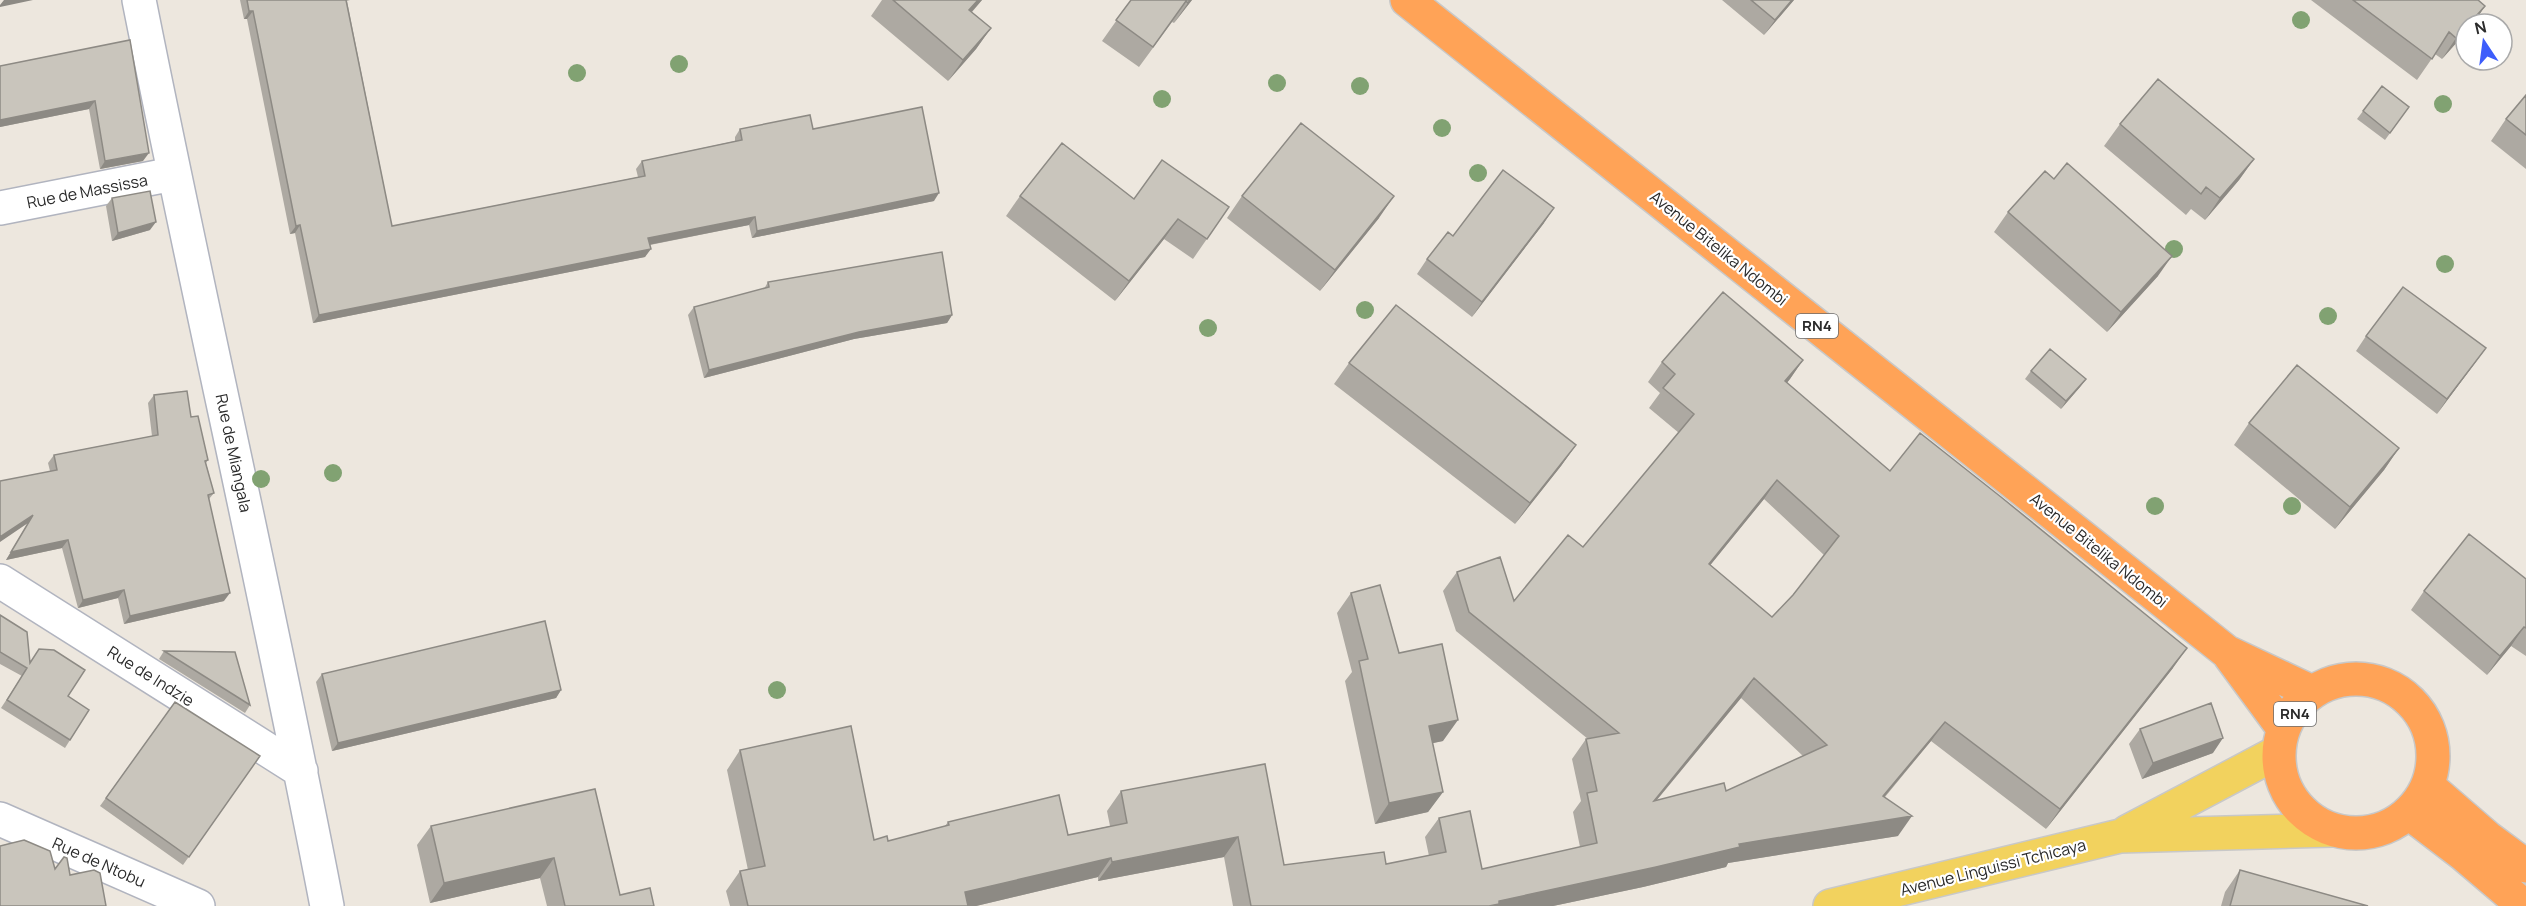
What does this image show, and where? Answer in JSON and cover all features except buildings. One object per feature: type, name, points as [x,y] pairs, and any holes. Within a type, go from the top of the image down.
[{"type":"highway","name":"Avenue Bitelika Ndombi","points":[[1407,0],[2227,652]]},
{"type":"highway","name":"RN4","points":[[2227,652],[2312,692]]},
{"type":"highway","name":"RN4","points":[[2227,652],[2281,740],[2284,785],[2303,812],[2332,830],[2358,834],[2385,828],[2409,813],[2420,801],[2428,786],[2434,747],[2419,710],[2389,685],[2350,679],[2312,692],[2281,740]]},
{"type":"highway","points":[[2428,786],[2488,838],[2526,866]]},
{"type":"highway","points":[[2409,813],[2464,855],[2524,906]]},
{"type":"main road","points":[[2120,836],[2281,740]]},
{"type":"main road","points":[[2120,836],[2332,830]]},
{"type":"main road","name":"Avenue Linguissi Tchicaya","points":[[1830,906],[2120,836]]},
{"type":"street","name":"Rue de Miangala","points":[[139,0],[173,174],[224,404],[327,906]]},
{"type":"street","name":"Rue de Massissa","points":[[0,208],[173,174]]},
{"type":"street","name":"Rue de Indzie","points":[[0,581],[301,771]]},
{"type":"street","name":"Rue de Ntobu","points":[[0,819],[198,906]]}]
